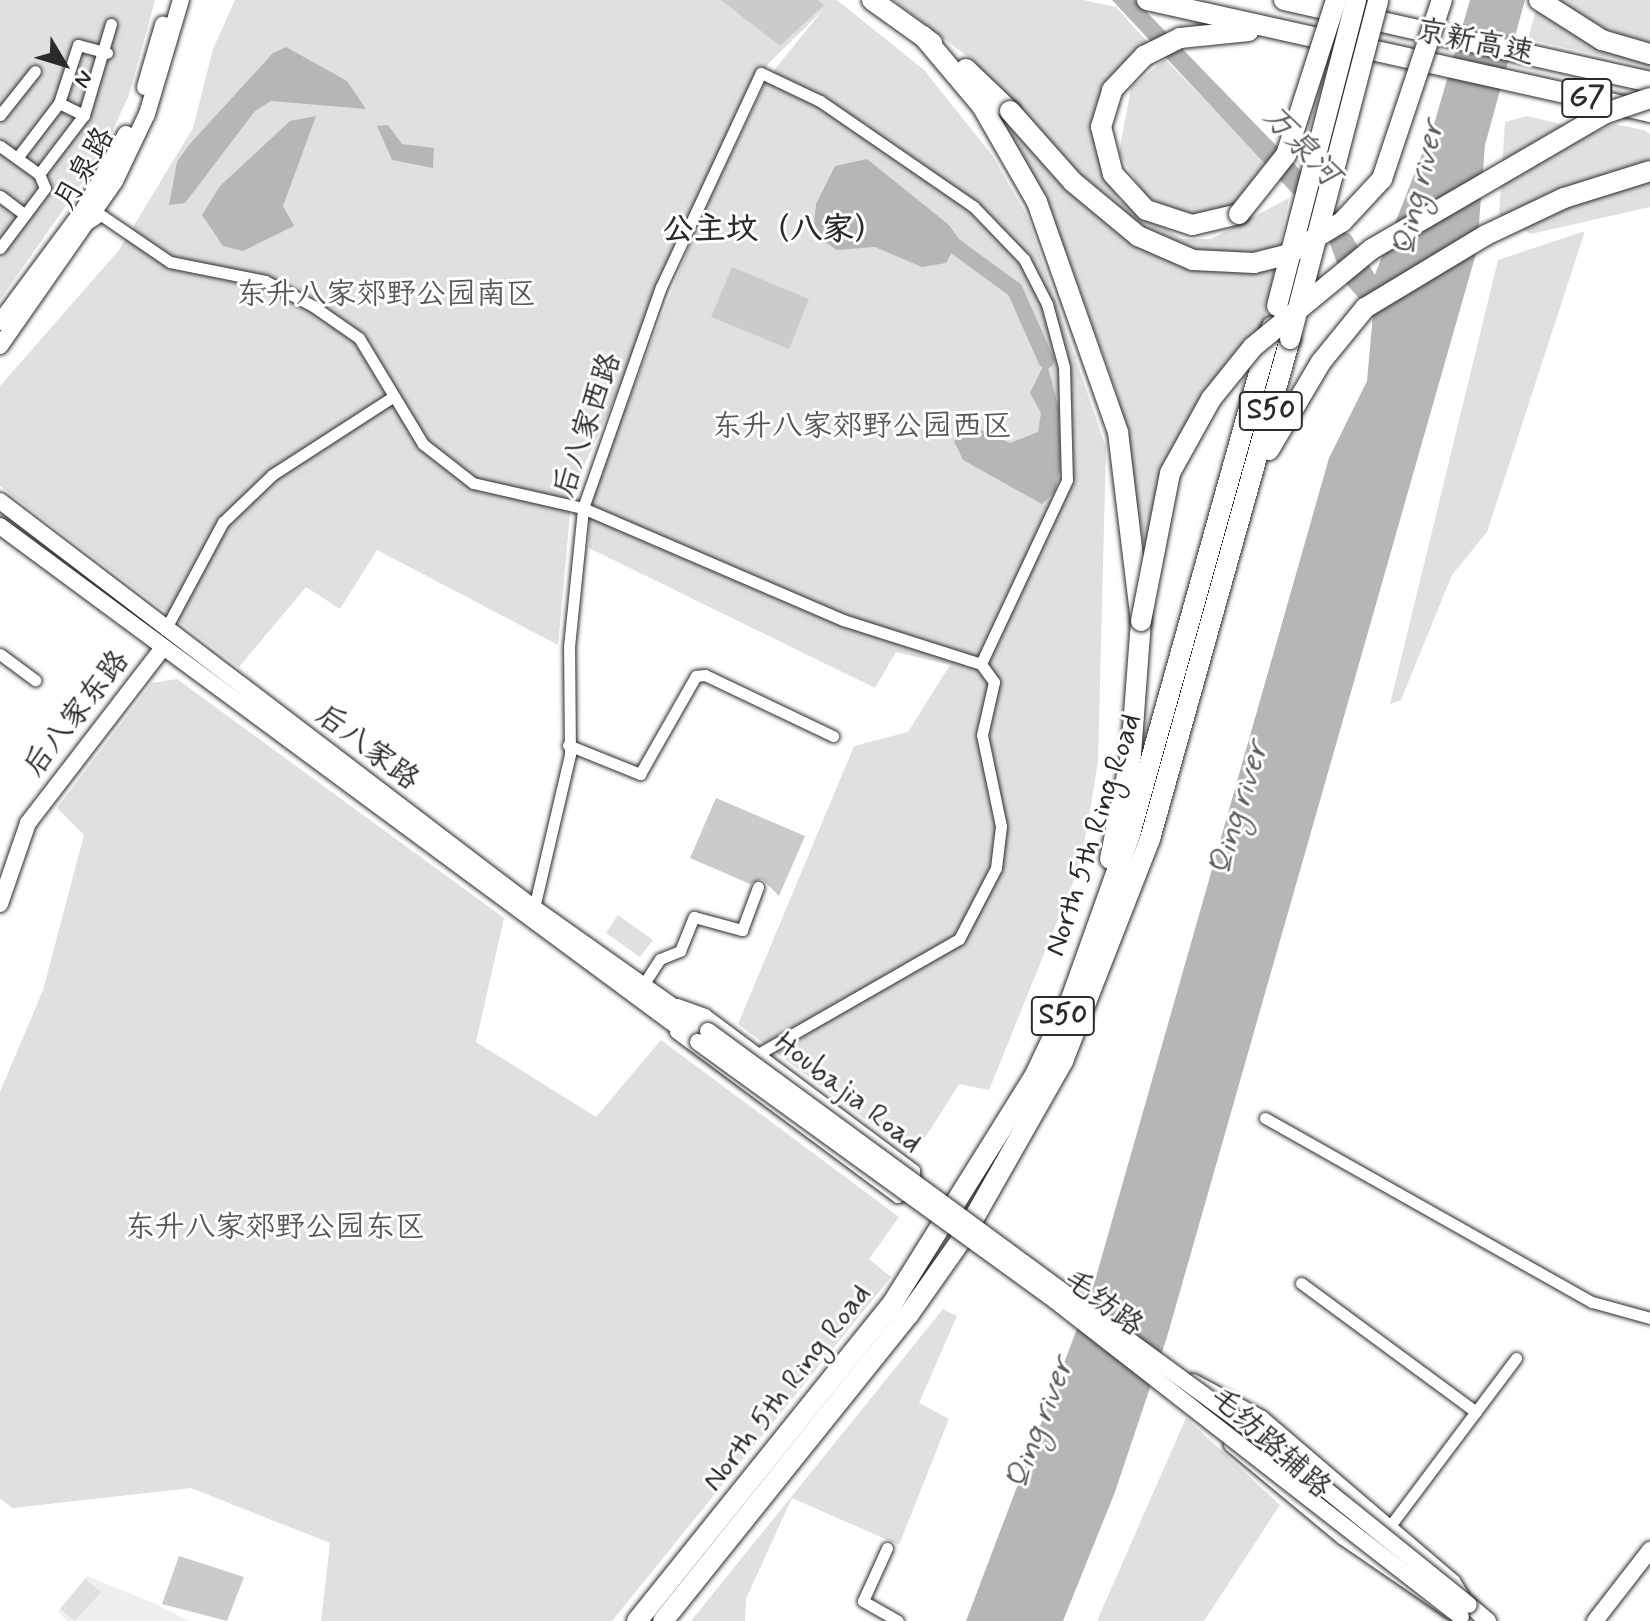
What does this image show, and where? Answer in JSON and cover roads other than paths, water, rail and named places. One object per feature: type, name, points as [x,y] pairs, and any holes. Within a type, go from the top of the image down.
[{"type":"highway","points":[[872,0],[923,36],[1010,111],[1073,182],[1138,236],[1193,260],[1254,263],[1287,255],[1342,222],[1382,179],[1442,0]]},
{"type":"highway","name":"京新高速","points":[[1147,0],[1650,112]]},
{"type":"highway","name":"京新高速","points":[[1284,0],[1650,82]]},
{"type":"highway","points":[[1277,30],[1203,33],[1158,47],[1130,67],[1112,90],[1101,127],[1122,187],[1175,223],[1239,214],[1286,155],[1336,0]]},
{"type":"highway","name":"North 5th Ring Road","points":[[637,1621],[909,1278],[1034,1077],[1098,922],[1164,721],[1277,306],[1356,0]]},
{"type":"highway","name":"North 5th Ring Road","points":[[663,1621],[909,1314],[962,1239],[1063,1061],[1150,839],[1252,482],[1378,0]]},
{"type":"highway","points":[[1539,0],[1602,40],[1650,54]]},
{"type":"highway","points":[[923,36],[1001,138],[1049,228],[1103,374],[1129,484],[1141,621]]},
{"type":"highway","points":[[1098,922],[1131,755],[1141,621],[1170,473],[1211,399],[1253,347],[1372,249],[1606,113],[1650,98]]},
{"type":"highway","points":[[1252,482],[1321,362],[1365,308],[1564,198],[1650,171]]},
{"type":"main road","name":"月泉路","points":[[0,322],[119,148],[170,0]]},
{"type":"main road","name":"月泉路","points":[[0,346],[87,224],[147,114],[181,0]]},
{"type":"main road","name":"后八家路","points":[[0,501],[165,630],[534,908],[643,985],[657,1003]]},
{"type":"main road","name":"后八家路","points":[[0,526],[163,648],[703,1036]]},
{"type":"main road","name":"后八家东路","points":[[0,904],[4,879],[28,823],[163,648]]},
{"type":"main road","name":"毛纺路","points":[[703,1036],[1257,1434],[1465,1614],[1488,1621]]},
{"type":"main road","points":[[1595,1621],[1650,1550]]},
{"type":"street","points":[[39,174],[84,115],[107,53],[111,24]]},
{"type":"street","points":[[17,158],[59,103],[78,45],[107,53]]},
{"type":"street","points":[[0,115],[35,71]]},
{"type":"street","name":"后八家西路","points":[[534,908],[562,810],[583,508],[661,287],[761,73],[820,101],[973,206],[1024,259],[1047,304],[1064,367],[1067,480],[981,664]]},
{"type":"street","points":[[59,103],[84,115]]},
{"type":"street","points":[[0,146],[39,174],[45,188],[0,248]]},
{"type":"street","points":[[0,196],[25,215]]},
{"type":"street","points":[[87,224],[101,215],[170,262],[265,281],[313,306],[359,338],[423,444],[473,483],[583,508],[843,620],[981,664],[994,682],[982,735],[1001,826],[996,868],[959,939],[758,1054]]},
{"type":"street","points":[[165,630],[223,522],[272,475],[394,396]]},
{"type":"street","points":[[0,654],[35,680]]},
{"type":"street","points":[[568,745],[640,774],[696,676],[705,675],[833,736]]},
{"type":"street","points":[[643,985],[660,959],[680,951],[694,917],[742,930],[758,887]]},
{"type":"street","name":"Houbajia Road","points":[[657,1003],[705,1014],[914,1170],[915,1190],[897,1197],[693,1052],[657,1003]]},
{"type":"street","points":[[1265,1118],[1592,1302],[1650,1318]]},
{"type":"street","points":[[1301,1283],[1476,1412]]},
{"type":"street","name":"毛纺路辅路","points":[[1054,1292],[1177,1388],[1237,1453],[1341,1538],[1432,1607],[1465,1614],[1454,1580],[1262,1416],[1188,1377]]},
{"type":"street","points":[[1390,1526],[1516,1358]]},
{"type":"street","points":[[887,1548],[863,1601],[898,1621]]},
{"type":"water","name":"Qing river","points":[[1112,0],[1135,0],[1301,171],[1338,217],[1372,282],[1435,121],[1470,0],[1525,0],[1485,145],[1477,250],[1167,1337],[1115,1492],[1063,1621],[966,1621],[1094,1284],[1329,458],[1367,381],[1373,314],[1343,280],[1324,227]]},
{"type":"water","points":[[286,47],[347,81],[366,109],[271,101],[255,111],[185,203],[169,205],[177,162],[189,145],[273,53]]},
{"type":"water","points":[[316,116],[283,206],[294,226],[243,251],[223,246],[202,215],[220,186],[290,121]]},
{"type":"water","points":[[388,125],[402,144],[434,148],[433,168],[392,160],[377,126]]},
{"type":"water","points":[[867,159],[949,225],[959,239],[946,263],[922,267],[875,247],[837,250],[813,234],[816,204],[835,166]]},
{"type":"water","points":[[1046,360],[1059,409],[1060,468],[1055,491],[1042,504],[963,460],[954,441],[974,427],[1010,443],[1038,432],[1041,413],[1030,393]]},
{"type":"waterway","name":"万泉河","points":[[1347,238],[1378,290]]},
{"type":"waterway","points":[[955,246],[1015,290],[1046,360]]},
{"type":"district","name":"公主坟（八家）","points":[[774,230]]},
{"type":"park label","name":"东升八家郊野公园南区","points":[[386,295]]},
{"type":"park label","name":"东升八家郊野公园西区","points":[[862,427]]},
{"type":"park label","name":"东升八家郊野公园东区","points":[[275,1228]]}]
